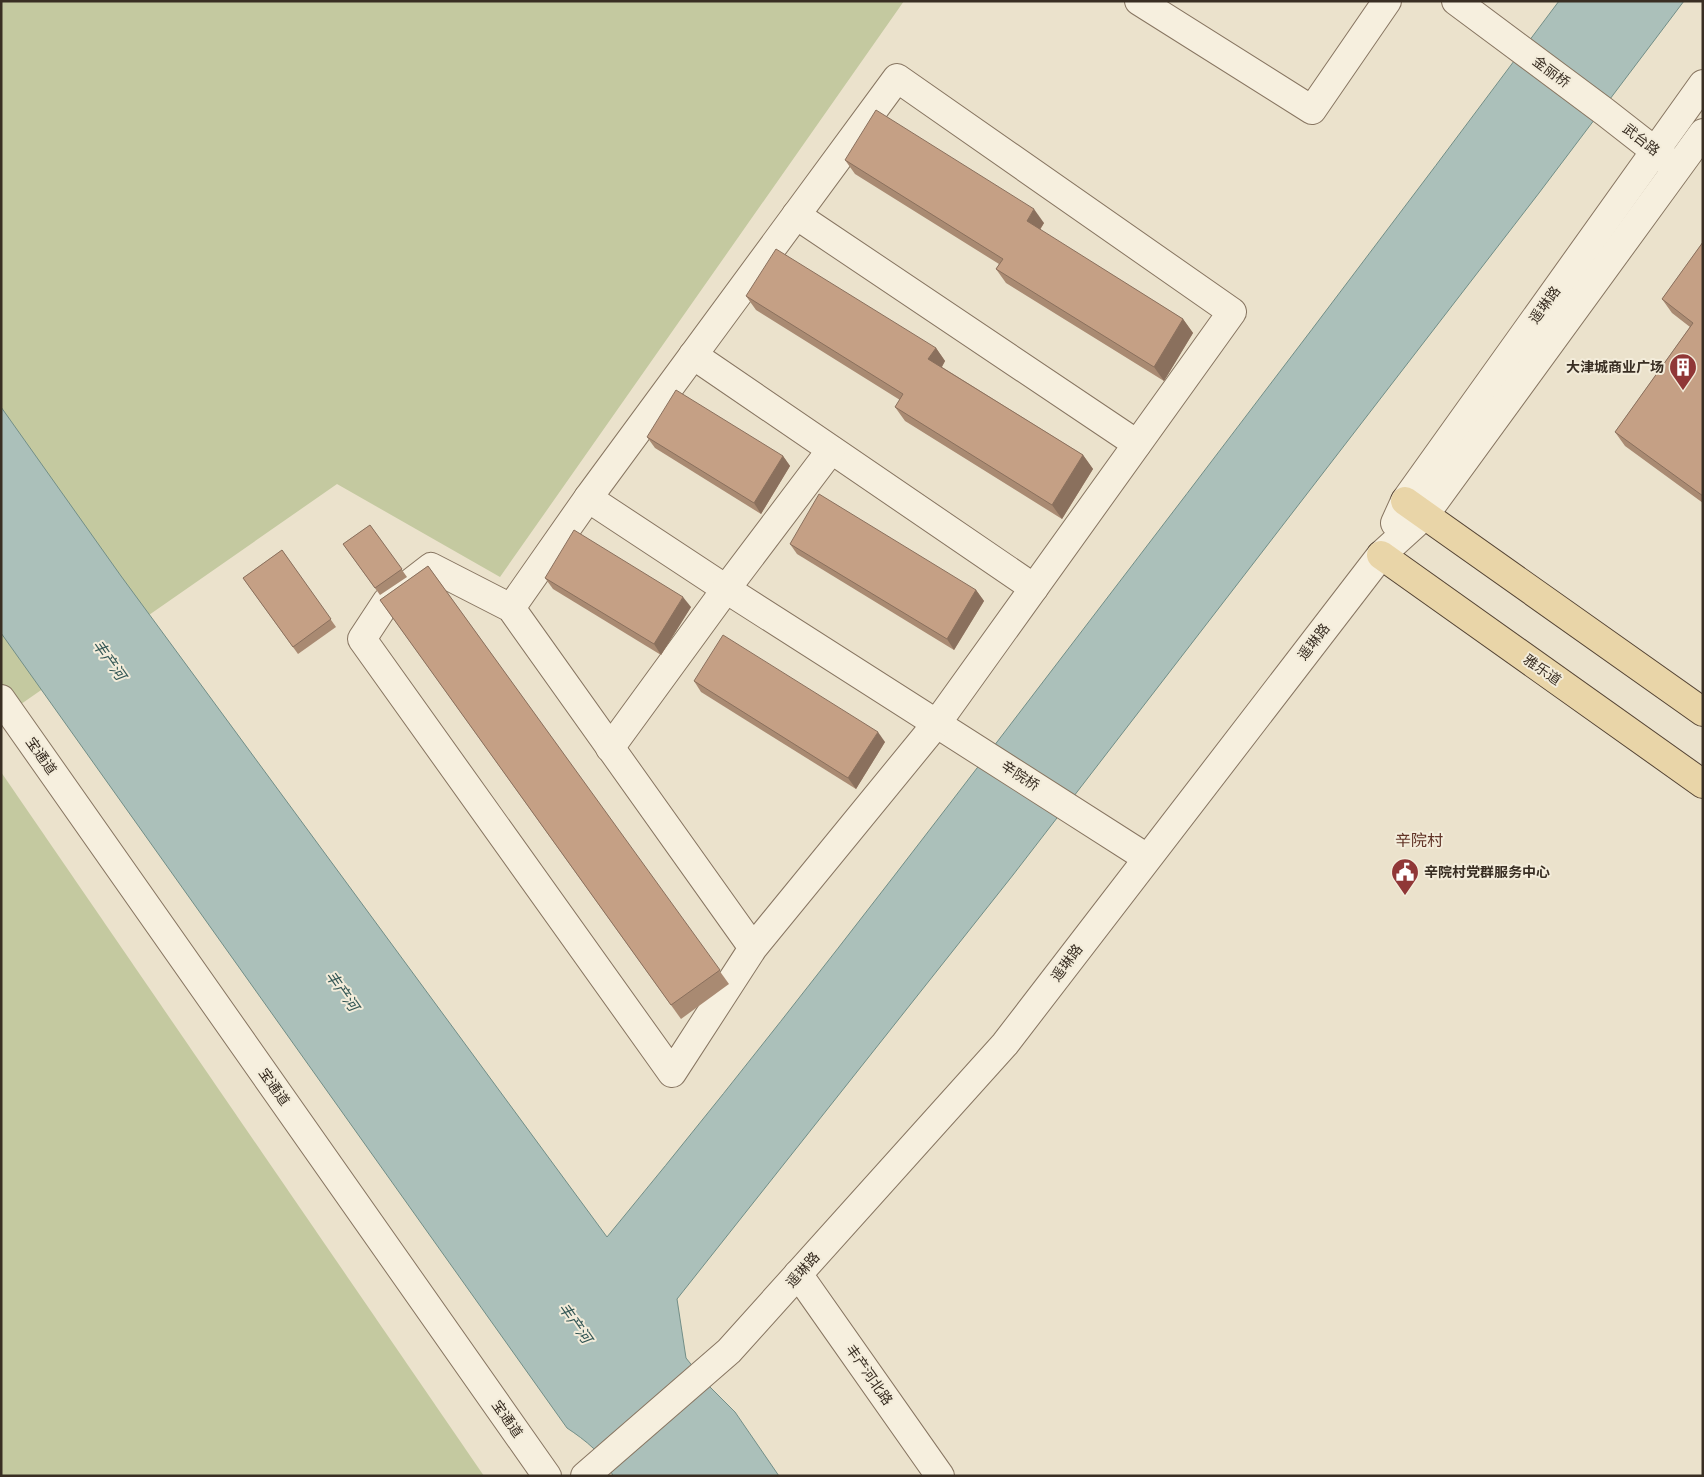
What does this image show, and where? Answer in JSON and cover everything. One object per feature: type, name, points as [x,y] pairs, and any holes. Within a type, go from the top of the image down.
[{"type":"main road","points":[[1415,508],[1703,712]]},
{"type":"main road","name":"雅乐道","points":[[1381,556],[1703,784]]},
{"type":"street","points":[[1139,1],[1312,110],[1387,1]]},
{"type":"street","name":"金丽桥","points":[[1456,1],[1605,112]]},
{"type":"street","points":[[511,608],[588,498],[897,78],[1232,312],[937,723],[752,948],[672,1073],[362,639],[387,601],[431,567],[511,608],[752,948]]},
{"type":"street","name":"遥琳路","points":[[590,1472],[729,1351],[1005,1044],[1381,556],[1655,151],[1703,84]]},
{"type":"street","name":"武台路","points":[[1605,112],[1677,168]]},
{"type":"street","name":"遥琳路","points":[[1415,508],[1703,133]]},
{"type":"street","points":[[796,215],[1137,444]]},
{"type":"street","points":[[693,355],[1034,588]]},
{"type":"street","points":[[610,748],[726,589],[831,450]]},
{"type":"street","name":"辛院桥","points":[[588,498],[726,589],[1148,858]]},
{"type":"street","name":"宝通道","points":[[1,699],[547,1476]]},
{"type":"street","name":"丰产河北路","points":[[798,1274],[940,1476]]},
{"type":"green space","points":[[1,1],[904,1],[500,577],[337,484],[1,718]]},
{"type":"green space","points":[[1,772],[484,1476],[1,1476]]},
{"type":"water","name":"丰产河","points":[[1559,1],[1684,1],[1539,193],[1013,875],[677,1299],[686,1358],[706,1383],[735,1412],[779,1476],[613,1476],[600,1455],[567,1428],[1,633],[1,407],[121,576],[607,1237],[666,1166],[894,876],[1436,166]]},
{"type":"building","points":[[876,110],[1034,209],[1027,221],[1183,319],[1154,367],[996,269],[1003,259],[845,160]]},
{"type":"building","name":"大津城商业广场","points":[[1703,242],[1703,496],[1615,432],[1693,323],[1662,299]]},
{"type":"building","points":[[776,249],[936,348],[928,359],[1083,455],[1052,505],[895,407],[903,394],[746,296]]},
{"type":"building","points":[[676,390],[783,456],[754,503],[647,437]]},
{"type":"building","points":[[819,494],[976,590],[947,639],[790,544]]},
{"type":"building","points":[[370,525],[402,569],[375,588],[343,544]]},
{"type":"building","points":[[574,530],[683,597],[654,644],[545,578]]},
{"type":"building","points":[[282,550],[331,619],[293,647],[243,578]]},
{"type":"building","points":[[428,566],[720,970],[671,1005],[380,600]]},
{"type":"building","points":[[723,635],[878,732],[848,778],[694,681]]},
{"type":"place","name":"大津城商业广场","points":[[1683,391]]},
{"type":"place","name":"辛院村党群服务中心","points":[[1405,896]]},
{"type":"district","name":"辛院村","points":[[1419,840]]}]
